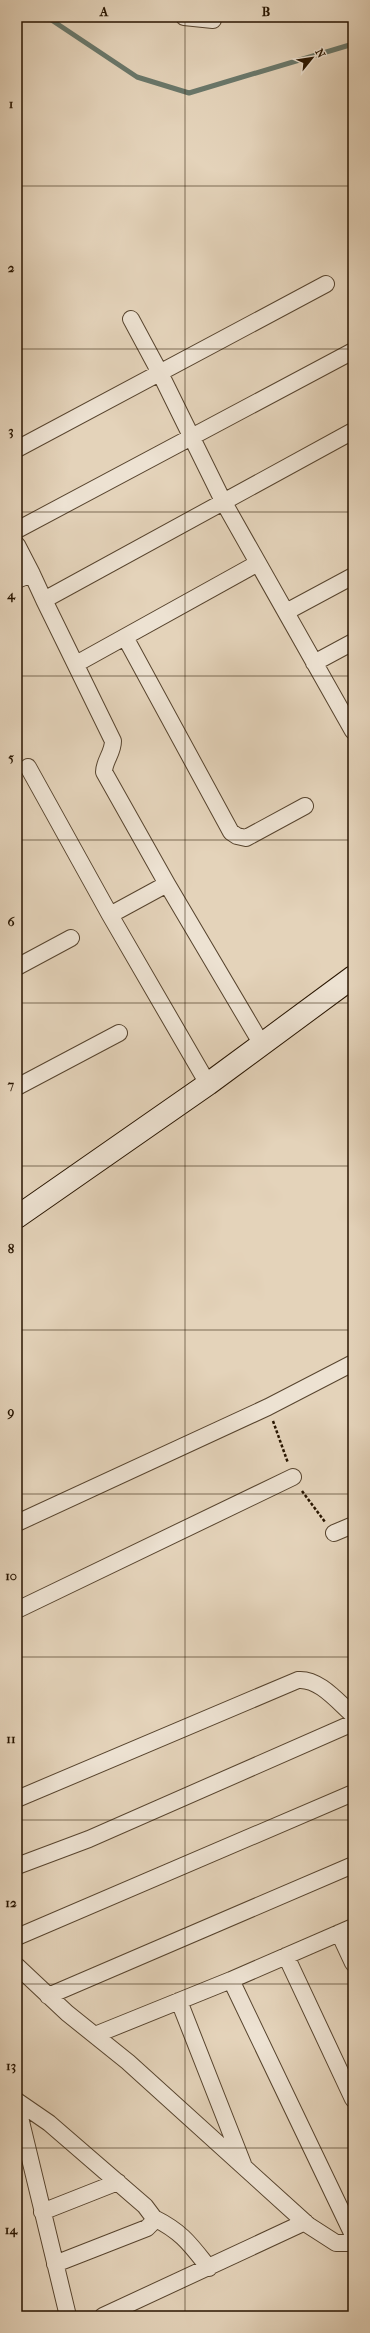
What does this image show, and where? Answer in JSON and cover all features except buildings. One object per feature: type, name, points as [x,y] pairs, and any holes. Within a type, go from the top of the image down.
[{"type":"street","points":[[184,17],[212,20]]},
{"type":"street","points":[[17,449],[326,284]]},
{"type":"street","points":[[131,319],[160,373],[190,438],[223,501],[314,663],[348,709],[353,730]]},
{"type":"street","points":[[17,530],[353,351]]},
{"type":"street","points":[[44,600],[353,431]]},
{"type":"street","points":[[17,544],[113,741],[113,748],[104,767],[104,772],[167,884],[261,1043]]},
{"type":"street","points":[[76,664],[258,563]]},
{"type":"street","points":[[17,580],[32,574]]},
{"type":"street","points":[[286,612],[353,576]]},
{"type":"street","points":[[125,637],[231,832],[246,838],[305,806]]},
{"type":"street","points":[[314,663],[353,642]]},
{"type":"street","points":[[28,767],[110,915],[208,1084]]},
{"type":"street","points":[[110,915],[167,884]]},
{"type":"street","points":[[17,967],[71,938]]},
{"type":"street","points":[[17,1217],[208,1084],[261,1043],[353,977]]},
{"type":"street","points":[[17,1087],[119,1033]]},
{"type":"street","points":[[17,1523],[268,1407],[353,1363]]},
{"type":"street","points":[[17,1610],[293,1477]]},
{"type":"street","points":[[334,1533],[353,1525]]},
{"type":"street","points":[[17,1799],[298,1680],[306,1679],[317,1685],[353,1715]]},
{"type":"street","points":[[17,1866],[89,1839],[353,1724]]},
{"type":"street","points":[[17,1937],[353,1793]]},
{"type":"street","points":[[48,1996],[353,1865]]},
{"type":"street","points":[[95,2035],[231,1980],[346,1930],[353,1963]]},
{"type":"street","points":[[286,1956],[353,2099]]},
{"type":"street","points":[[17,1966],[48,1996],[134,2067],[304,2222],[336,2243],[353,2243]]},
{"type":"street","points":[[231,1980],[353,2235]]},
{"type":"street","points":[[179,2001],[245,2168]]},
{"type":"street","points":[[17,2101],[50,2123],[145,2206],[154,2218],[174,2228],[183,2235],[209,2268]]},
{"type":"street","points":[[17,2105],[68,2316]]},
{"type":"street","points":[[42,2212],[118,2182]]},
{"type":"street","points":[[55,2264],[147,2228],[152,2223],[154,2218]]},
{"type":"street","points":[[103,2316],[209,2268],[304,2222]]},
{"type":"waterway","points":[[47,17],[137,77],[189,93],[353,44]]}]
